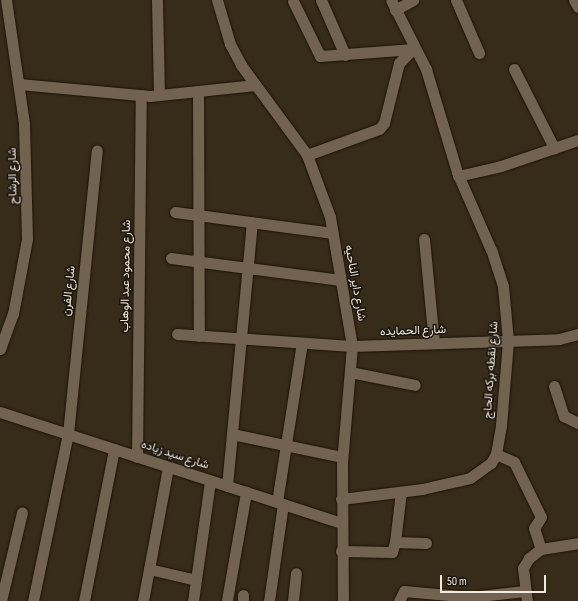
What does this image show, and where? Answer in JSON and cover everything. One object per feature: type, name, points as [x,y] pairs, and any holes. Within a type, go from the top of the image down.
[{"type":"street","name":"شارع الرشاح","points":[[0,349],[19,292],[27,239],[27,162],[19,84],[6,0]]},
{"type":"street","points":[[156,0],[159,95]]},
{"type":"street","name":"شارع داير الناحيه","points":[[217,0],[230,44],[255,85],[307,155],[323,193],[333,233],[352,346],[342,457],[341,551],[343,601]]},
{"type":"street","points":[[321,0],[346,55]]},
{"type":"street","points":[[393,5],[413,0]]},
{"type":"street","points":[[456,0],[479,53]]},
{"type":"street","points":[[574,0],[578,7]]},
{"type":"street","points":[[293,1],[318,54],[346,55],[413,49]]},
{"type":"street","name":"شارع نقطه بركه الحاج","points":[[393,5],[413,49],[426,69],[458,176],[491,250],[503,286],[508,341],[496,454]]},
{"type":"street","points":[[307,155],[379,129],[384,123],[399,63],[413,49]]},
{"type":"street","points":[[514,69],[554,148]]},
{"type":"street","points":[[19,84],[141,96],[255,85]]},
{"type":"street","points":[[198,91],[199,336]]},
{"type":"street","name":"شارع محمود عبد الوهاب","points":[[137,457],[141,96]]},
{"type":"street","points":[[458,176],[578,140]]},
{"type":"street","name":"شارع الفرن","points":[[33,601],[68,434],[97,150]]},
{"type":"street","points":[[175,212],[333,233]]},
{"type":"street","points":[[227,486],[252,222]]},
{"type":"street","points":[[424,239],[434,343]]},
{"type":"street","points":[[171,258],[341,280]]},
{"type":"street","name":"شارع الحمايده","points":[[177,334],[241,340],[352,346],[568,338],[578,334]]},
{"type":"street","points":[[269,601],[286,446],[302,343]]},
{"type":"street","points":[[350,372],[415,385]]},
{"type":"street","points":[[554,386],[564,416],[578,423]]},
{"type":"street","name":"شارع سيد زياده","points":[[0,412],[341,523]]},
{"type":"street","points":[[232,434],[342,457]]},
{"type":"street","points":[[84,601],[114,449]]},
{"type":"street","points":[[341,499],[401,492],[470,478],[483,470],[496,454],[514,462],[541,517],[534,528],[541,549]]},
{"type":"street","points":[[143,601],[168,467]]},
{"type":"street","points":[[193,601],[210,480]]},
{"type":"street","points":[[227,600],[246,492]]},
{"type":"street","points":[[341,551],[392,552],[395,542],[401,492]]},
{"type":"street","points":[[1,601],[22,512]]},
{"type":"street","points":[[395,542],[426,543]]},
{"type":"street","points":[[399,601],[404,591],[471,596],[526,596],[523,568],[529,558],[541,549],[578,543]]},
{"type":"street","points":[[149,569],[196,580]]},
{"type":"street","points":[[294,601],[296,573]]}]
